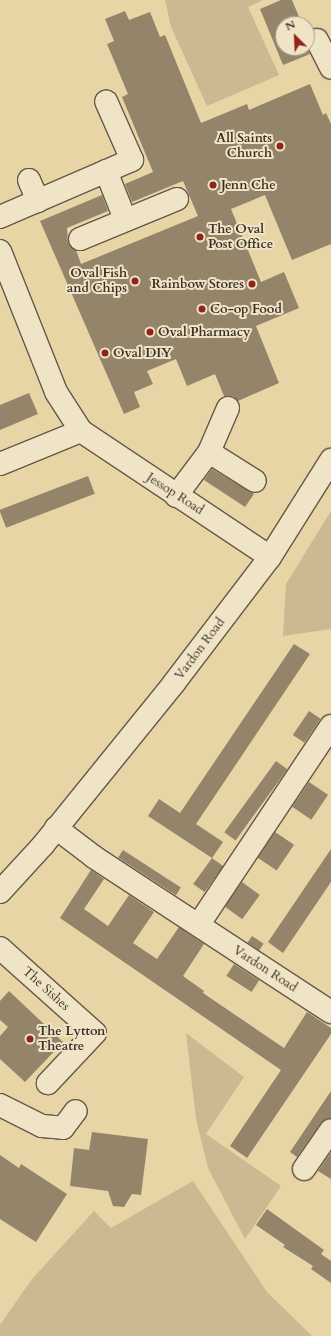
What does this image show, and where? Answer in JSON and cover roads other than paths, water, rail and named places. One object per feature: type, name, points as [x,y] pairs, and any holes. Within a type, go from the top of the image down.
[{"type":"street","points":[[317,40],[331,68]]},
{"type":"street","points":[[0,217],[132,160],[106,101]]},
{"type":"street","points":[[106,171],[125,219]]},
{"type":"street","points":[[29,180],[38,201]]},
{"type":"street","points":[[80,239],[125,219],[177,200]]},
{"type":"street","name":"Jessop Road","points":[[0,251],[5,277],[56,392],[81,431],[176,496],[270,557]]},
{"type":"street","points":[[176,496],[209,452],[228,408]]},
{"type":"street","points":[[0,464],[81,431]]},
{"type":"street","points":[[209,452],[255,481]]},
{"type":"street","name":"Vardon Road","points":[[0,892],[56,828],[174,683],[270,557],[331,460]]},
{"type":"street","points":[[199,924],[331,726]]},
{"type":"street","name":"Vardon Road","points":[[56,828],[94,857],[199,924],[237,952],[331,1012]]},
{"type":"street","name":"The Sishes","points":[[0,948],[95,1034],[48,1083]]},
{"type":"street","points":[[0,1105],[42,1126],[63,1128],[76,1110]]},
{"type":"street","points":[[304,1169],[331,1130]]},
{"type":"place","name":"All Saints Church","points":[[280,146]]},
{"type":"place","name":"Jenn Che","points":[[213,185]]},
{"type":"place","name":"The Oval Post Office","points":[[200,237]]},
{"type":"place","name":"Oval Fish and Chips","points":[[135,281]]},
{"type":"place","name":"Rainbow Stores","points":[[252,284]]},
{"type":"place","name":"Co-op Food","points":[[202,309]]},
{"type":"place","name":"Oval Pharmacy","points":[[150,332]]},
{"type":"place","name":"Oval DIY","points":[[105,353]]},
{"type":"place","name":"The Lytton Theatre","points":[[30,1039]]}]
